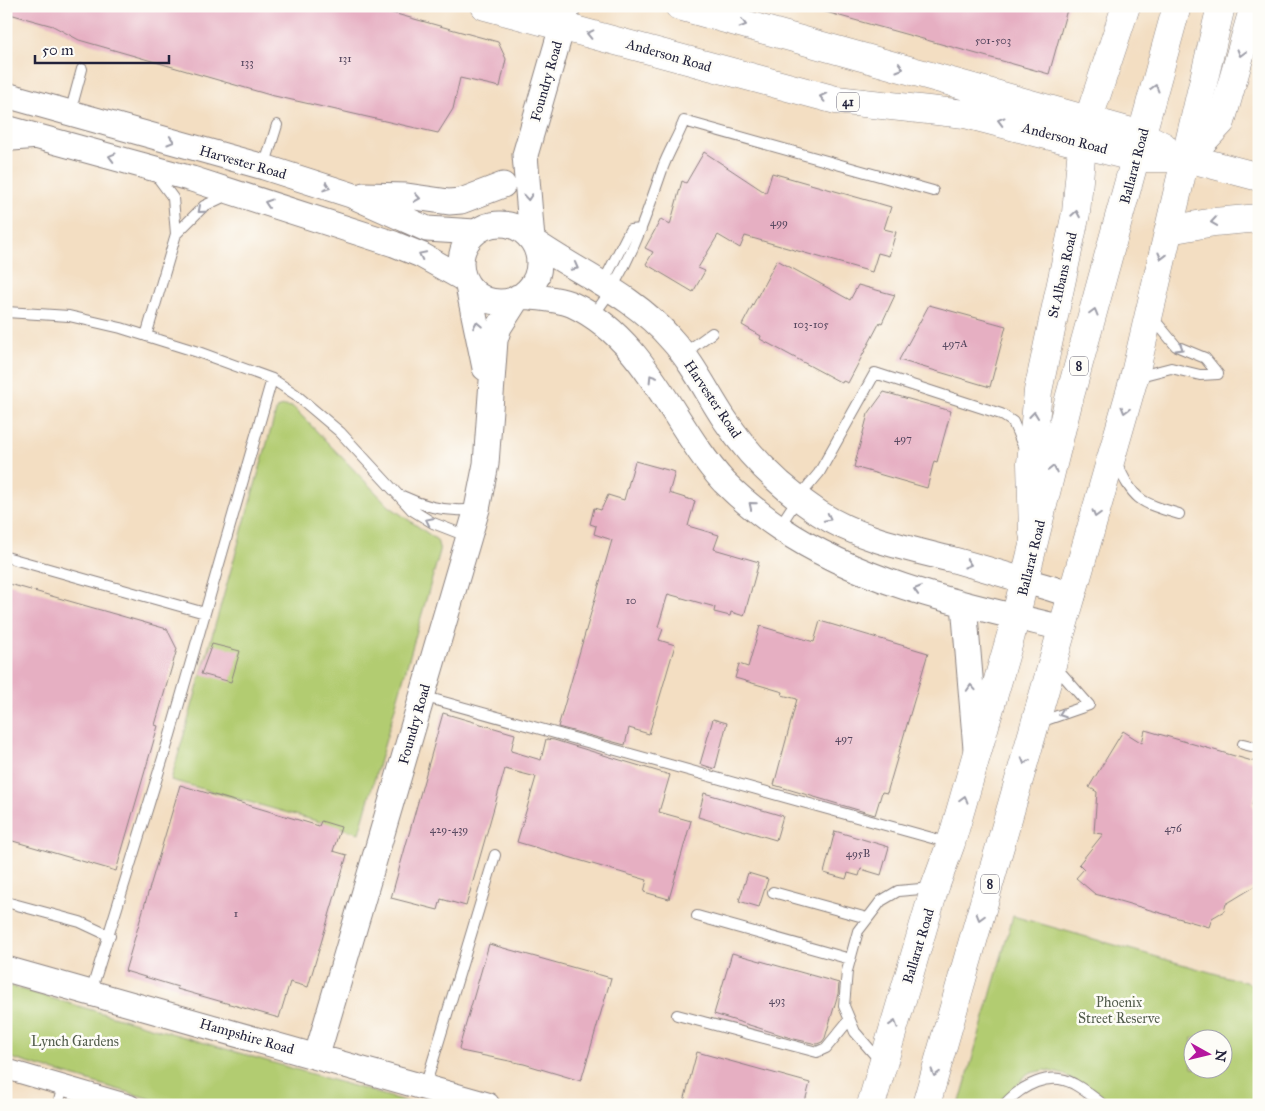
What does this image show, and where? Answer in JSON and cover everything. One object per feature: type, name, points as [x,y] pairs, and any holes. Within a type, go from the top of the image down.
[{"type":"main road","name":"Anderson Road","points":[[485,6],[565,17],[806,93],[867,104],[965,114],[1094,134]]},
{"type":"main road","name":"Anderson Road","points":[[679,6],[1094,134],[1187,158]]},
{"type":"main road","name":"St Albans Road","points":[[1033,551],[1031,463],[1034,410],[1076,213],[1126,6]]},
{"type":"main road","name":"St Albans Road","points":[[1094,134],[1135,6]]},
{"type":"main road","name":"Ballarat Road","points":[[871,1105],[935,887],[951,844],[1025,582],[1068,403],[1177,6]]},
{"type":"main road","name":"8","points":[[926,1105],[1134,378],[1187,158],[1221,6]]},
{"type":"main road","points":[[1187,158],[1221,122],[1254,6]]},
{"type":"main road","name":"41","points":[[1187,158],[1259,177]]},
{"type":"main road","points":[[1169,230],[1214,222],[1259,218]]},
{"type":"street","name":"Foundry Road","points":[[476,231],[503,185],[525,155],[565,17]]},
{"type":"street","name":"Harvester Road","points":[[6,95],[264,167],[351,195],[427,229],[476,231]]},
{"type":"street","points":[[6,128],[229,190],[408,249],[466,283],[479,296],[491,301],[505,302],[520,297],[571,304],[592,317],[635,355],[724,482],[779,527],[821,552],[871,576],[964,604],[1063,628]]},
{"type":"street","name":"Foundry Road","points":[[525,155],[533,240]]},
{"type":"street","points":[[351,195],[406,196],[449,202],[461,200],[503,185]]},
{"type":"street","points":[[466,283],[460,265],[463,250],[476,231],[488,225],[506,223],[523,230],[533,240],[540,260],[538,274],[531,286],[520,297]]},
{"type":"street","name":"Harvester Road","points":[[533,240],[608,286],[659,326],[683,354],[726,422],[746,447],[798,498],[820,514],[854,530],[904,548],[1073,595]]},
{"type":"street","name":"Foundry Road","points":[[466,283],[491,390]]},
{"type":"street","name":"Foundry Road","points":[[317,1055],[477,509],[486,464],[497,333],[520,297]]},
{"type":"street","points":[[964,604],[977,754]]},
{"type":"street","name":"Hampshire Road","points":[[6,969],[317,1055],[487,1105]]},
{"type":"street","points":[[6,1069],[130,1105]]},
{"type":"lane","points":[[70,113],[82,68]]},
{"type":"lane","points":[[592,317],[608,286],[630,230],[641,229],[650,209],[664,165],[684,121],[933,191]]},
{"type":"lane","points":[[264,167],[277,125]]},
{"type":"lane","points":[[6,146],[57,142]]},
{"type":"lane","points":[[146,336],[176,234],[173,198],[162,180],[148,167]]},
{"type":"lane","points":[[176,234],[204,206],[220,198],[229,190]]},
{"type":"lane","points":[[6,312],[70,316],[198,352],[272,379],[295,394],[340,432],[412,510],[424,519],[469,537]]},
{"type":"lane","points":[[1134,378],[1171,368],[1200,375],[1218,374],[1205,358],[1176,346],[1149,312]]},
{"type":"lane","points":[[683,354],[712,333]]},
{"type":"lane","points":[[779,527],[798,498],[819,473],[875,373],[998,412],[1009,418],[1017,429],[1031,463]]},
{"type":"lane","points":[[91,992],[110,936],[272,379]]},
{"type":"lane","points":[[1113,454],[1129,489],[1136,496],[1152,505],[1179,514]]},
{"type":"lane","points":[[397,493],[418,504],[462,511],[477,509]]},
{"type":"lane","points":[[6,557],[205,613]]},
{"type":"lane","points":[[1036,723],[1088,704],[1053,663]]},
{"type":"lane","points":[[422,696],[951,844]]},
{"type":"lane","points":[[1243,744],[1259,748]]},
{"type":"lane","points":[[426,1087],[494,855]]},
{"type":"lane","points":[[883,1063],[855,1032],[844,1006],[850,959],[858,931],[881,901],[898,891],[935,887]]},
{"type":"lane","points":[[773,892],[867,918]]},
{"type":"lane","points":[[6,902],[80,922],[110,936]]},
{"type":"lane","points":[[697,916],[850,959]]},
{"type":"lane","points":[[677,1015],[817,1052],[826,1048],[849,1020]]},
{"type":"lane","points":[[1004,1105],[1016,1091],[1048,1077],[1073,1083],[1104,1105]]},
{"type":"lane","points":[[58,1105],[63,1085]]},
{"type":"green space","points":[[284,406],[293,407],[389,506],[437,540],[440,551],[359,833],[171,780],[277,408]]},
{"type":"green space","name":"Phoenix Street Reserve","points":[[1013,916],[1259,986],[1259,1105],[1114,1105],[1065,1075],[1045,1070],[1027,1074],[1000,1105],[959,1105]]},
{"type":"green space","name":"Lynch Gardens","points":[[6,985],[418,1105],[171,1105],[14,1059],[6,1054]]},
{"type":"building","points":[[6,6],[367,6],[498,42],[506,59],[500,87],[460,78],[453,109],[438,133],[270,95],[79,40],[53,26],[6,13]]},
{"type":"building","points":[[822,6],[1068,6],[1049,74],[822,11]]},
{"type":"building","points":[[704,152],[766,193],[772,173],[891,207],[884,229],[896,232],[889,256],[878,253],[872,272],[745,236],[740,248],[718,235],[698,268],[705,271],[693,292],[646,264],[653,252],[645,248],[661,219],[670,225],[682,181],[686,183]]},
{"type":"building","points":[[777,260],[850,300],[858,285],[895,295],[882,323],[880,322],[848,383],[843,381],[842,383],[760,339],[761,336],[742,325]]},
{"type":"building","points":[[929,305],[1006,326],[990,387],[899,360]]},
{"type":"building","points":[[884,392],[951,411],[937,462],[934,461],[927,488],[854,467],[868,414]]},
{"type":"building","points":[[635,461],[675,472],[669,493],[695,501],[688,526],[719,535],[714,549],[759,562],[744,616],[731,612],[730,616],[714,612],[715,607],[668,594],[658,627],[663,629],[659,640],[675,645],[649,734],[629,728],[625,745],[558,727],[612,540],[594,534],[596,526],[590,524],[594,508],[601,510],[608,495],[624,500]]},
{"type":"building","points":[[6,583],[167,629],[177,649],[155,725],[158,726],[116,871],[6,839]]},
{"type":"building","points":[[820,621],[928,653],[887,793],[882,792],[875,815],[774,785],[797,699],[782,695],[783,692],[735,678],[739,664],[748,667],[760,626],[814,642]]},
{"type":"building","points":[[212,644],[240,651],[231,682],[201,674]]},
{"type":"building","points":[[443,713],[515,734],[511,751],[541,760],[546,739],[670,775],[659,812],[691,821],[669,899],[644,892],[647,880],[517,842],[536,777],[505,769],[466,906],[441,899],[438,910],[391,898]]},
{"type":"building","points":[[713,719],[727,723],[715,769],[700,764]]},
{"type":"building","points":[[1145,730],[1259,763],[1259,782],[1252,804],[1259,815],[1259,884],[1226,904],[1224,911],[1212,918],[1209,927],[1095,894],[1076,878],[1084,869],[1079,864],[1103,834],[1094,833],[1097,792],[1089,787],[1123,731],[1142,743]]},
{"type":"building","points":[[180,785],[319,826],[321,821],[341,827],[333,851],[347,855],[308,987],[290,982],[279,1018],[177,989],[178,987],[125,971]]},
{"type":"building","points":[[704,793],[783,816],[776,840],[698,817]]},
{"type":"building","points":[[835,831],[889,847],[881,875],[861,869],[859,876],[848,873],[846,879],[824,873]]},
{"type":"building","points":[[748,873],[768,879],[759,907],[739,901]]},
{"type":"building","points":[[489,944],[611,978],[581,1081],[524,1064],[461,1051],[459,1048]]},
{"type":"building","points":[[732,953],[839,983],[838,994],[825,1038],[822,1042],[817,1044],[794,1039],[714,1014]]},
{"type":"building","points":[[697,1052],[810,1083],[804,1105],[683,1105]]}]
